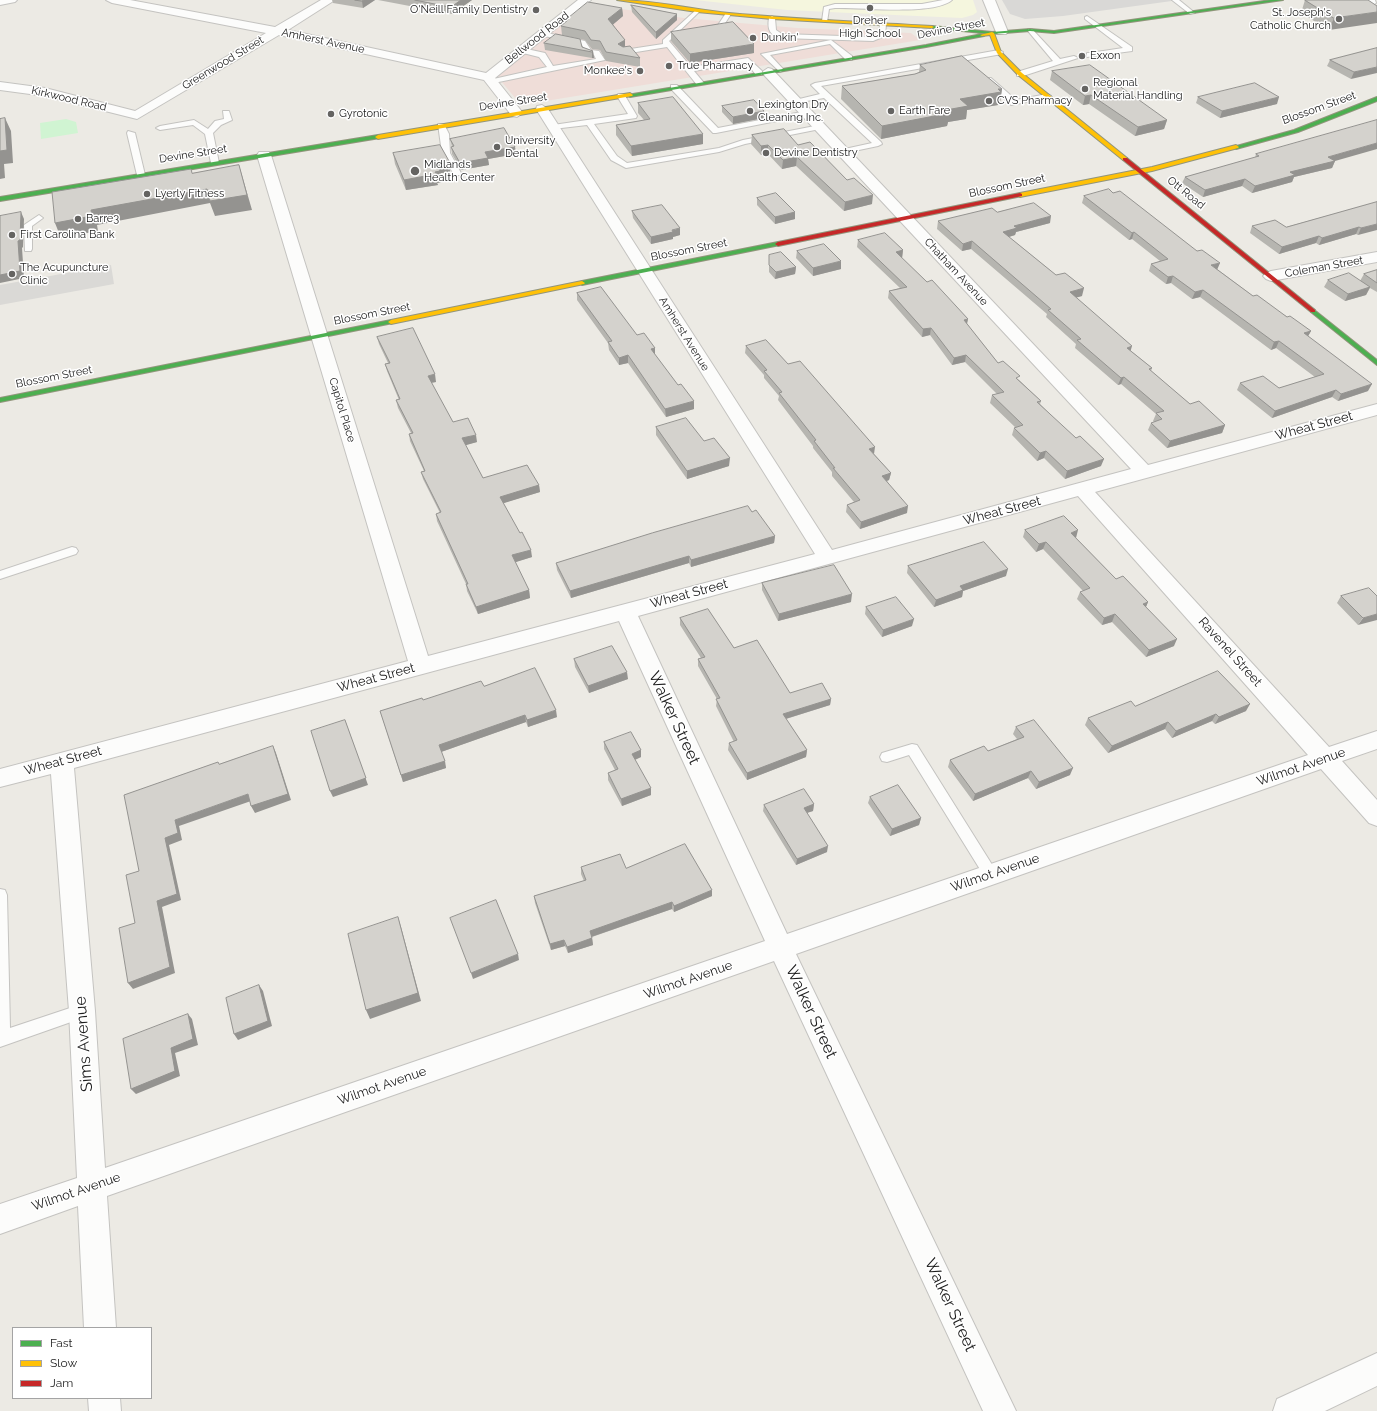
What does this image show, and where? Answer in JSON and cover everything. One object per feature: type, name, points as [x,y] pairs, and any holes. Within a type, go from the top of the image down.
[{"type":"main road","points":[[619,0],[655,3],[697,11],[772,18],[941,27],[997,33]]},
{"type":"main road","points":[[1083,18],[1120,14],[1178,3],[1226,0]]},
{"type":"main road","name":"Devine Street","points":[[0,198],[769,72],[997,33],[1030,30],[1054,32],[1276,0]]},
{"type":"main road","points":[[1120,14],[1128,21]]},
{"type":"main road","name":"Devine Street","points":[[1030,30],[1044,23],[1052,22]]},
{"type":"main road","name":"Ott Road","points":[[997,33],[999,52],[1020,74],[1377,363]]},
{"type":"main road","name":"Blossom Street","points":[[0,400],[645,272],[1140,171],[1296,131],[1377,100]]},
{"type":"street","points":[[0,2],[11,0]]},
{"type":"street","name":"Amherst Avenue","points":[[112,0],[278,31],[490,80]]},
{"type":"street","name":"Greenwood Street","points":[[137,114],[329,0]]},
{"type":"street","name":"Bellwood Road","points":[[490,80],[522,50],[585,0]]},
{"type":"street","points":[[989,0],[997,33]]},
{"type":"street","name":"Chatham Avenue","points":[[769,72],[1144,472]]},
{"type":"street","points":[[490,80],[517,113]]},
{"type":"street","name":"Kirkwood Road","points":[[0,86],[45,92],[137,114]]},
{"type":"street","name":"Amherst Avenue","points":[[542,109],[827,558]]},
{"type":"street","name":"Capitol Place","points":[[264,155],[420,666]]},
{"type":"street","name":"Coleman Street","points":[[1271,276],[1377,257]]},
{"type":"street","name":"Wheat Street","points":[[0,778],[827,558],[1377,409]]},
{"type":"street","name":"Ravenel Street","points":[[1082,489],[1377,816]]},
{"type":"street","name":"Walker Street","points":[[626,611],[780,948],[1000,1411]]},
{"type":"street","name":"Wilmot Avenue","points":[[0,1219],[1377,740]]},
{"type":"street","name":"Sims Avenue","points":[[62,761],[82,1011],[100,1327]]},
{"type":"street","points":[[1289,1411],[1377,1368]]},
{"type":"street","points":[[104,1399],[105,1411]]},
{"type":"lane","points":[[825,21],[826,8],[833,4],[868,3],[924,5],[938,4],[949,0]]},
{"type":"lane","points":[[1358,0],[1375,2]]},
{"type":"lane","points":[[1178,3],[1192,13]]},
{"type":"lane","points":[[697,11],[665,41],[700,83]]},
{"type":"lane","points":[[676,31],[720,26],[724,23],[728,14]]},
{"type":"lane","points":[[772,18],[770,27],[775,35],[831,40],[877,39],[882,36],[883,24]]},
{"type":"lane","points":[[1083,18],[1129,49],[1090,55]]},
{"type":"lane","points":[[1030,30],[1058,62]]},
{"type":"lane","points":[[490,80],[601,60],[596,53],[587,51],[588,48],[583,42],[542,34]]},
{"type":"lane","points":[[831,40],[849,58]]},
{"type":"lane","points":[[769,72],[765,54],[831,40]]},
{"type":"lane","points":[[624,52],[668,45]]},
{"type":"lane","points":[[522,50],[542,55],[552,69]]},
{"type":"lane","points":[[843,152],[878,144],[815,85],[902,69],[965,61],[999,52]]},
{"type":"lane","points":[[1020,74],[1074,58]]},
{"type":"lane","points":[[689,70],[748,60],[769,72]]},
{"type":"lane","points":[[902,69],[910,76]]},
{"type":"lane","points":[[980,73],[1014,103],[1047,96]]},
{"type":"lane","points":[[674,87],[716,131],[807,113]]},
{"type":"lane","points":[[795,101],[842,95]]},
{"type":"lane","points":[[553,127],[633,116],[621,96]]},
{"type":"lane","points":[[209,133],[218,123],[228,120],[226,113]]},
{"type":"lane","points":[[160,128],[194,122],[209,133],[215,163]]},
{"type":"lane","points":[[590,122],[614,158],[626,166],[719,150],[736,146],[743,142],[820,127]]},
{"type":"lane","points":[[441,126],[447,136],[445,148],[447,154],[457,173]]},
{"type":"lane","points":[[131,133],[141,175]]},
{"type":"lane","points":[[28,249],[28,225],[39,218]]},
{"type":"lane","points":[[0,575],[72,551]]},
{"type":"lane","points":[[887,757],[912,749],[991,875]]},
{"type":"lane","points":[[0,895],[1,1038],[82,1011]]},
{"type":"shaded area","name":"Dreher High School","points":[[695,0],[973,0],[977,12],[973,15],[962,18],[787,10]]},
{"type":"shaded area","points":[[1002,0],[1179,0],[1063,16],[1025,19],[1010,14]]},
{"type":"shaded area","points":[[587,4],[684,18],[797,28],[911,33],[920,40],[521,105],[496,75]]},
{"type":"shaded area","points":[[111,265],[114,284],[0,305],[0,285]]},
{"type":"green space","points":[[66,119],[76,122],[78,133],[41,139],[40,123]]},
{"type":"building","points":[[415,0],[461,0],[451,7]]},
{"type":"building","points":[[1305,0],[1368,0],[1377,6],[1377,12],[1334,18]]},
{"type":"building","points":[[588,2],[622,8],[608,19],[625,40],[618,44],[623,47],[630,46],[640,58],[606,52],[600,41],[591,40],[585,31],[561,26],[569,19],[567,19]]},
{"type":"building","points":[[631,5],[677,14],[656,32]]},
{"type":"building","points":[[733,22],[754,44],[690,54],[671,32]]},
{"type":"building","points":[[556,34],[580,39],[582,47],[593,51],[544,43]]},
{"type":"building","points":[[1377,48],[1377,67],[1354,72],[1330,60]]},
{"type":"building","points":[[962,56],[1002,89],[998,89],[1001,92],[960,99],[968,106],[946,110],[950,113],[882,126],[842,86],[915,74],[926,70],[920,65]]},
{"type":"building","points":[[1090,65],[1167,120],[1138,127],[1091,95],[1085,96],[1052,71]]},
{"type":"building","points":[[1255,83],[1279,97],[1222,111],[1198,97]]},
{"type":"building","points":[[673,97],[703,134],[631,146],[616,125],[650,119],[638,103]]},
{"type":"building","name":"Lexington Dry Cleaning Inc.","points":[[754,100],[764,111],[733,117],[722,106]]},
{"type":"building","points":[[5,118],[7,150],[0,151],[0,119]]},
{"type":"building","points":[[1377,120],[1377,143],[1328,157],[1335,161],[1290,172],[1295,175],[1255,186],[1245,179],[1205,190],[1185,177],[1259,156],[1256,154]]},
{"type":"building","points":[[504,128],[515,147],[485,152],[488,158],[460,163],[451,147],[454,146],[450,139]]},
{"type":"building","points":[[784,129],[798,145],[810,142],[847,180],[854,178],[873,195],[845,202],[797,157],[783,160],[768,145],[761,146],[752,135]]},
{"type":"building","points":[[440,145],[449,161],[437,164],[440,171],[435,172],[436,174],[404,180],[393,153]]},
{"type":"building","points":[[239,165],[247,195],[210,201],[207,189],[91,210],[92,216],[55,223],[52,192],[191,169],[192,173]]},
{"type":"building","points":[[1109,189],[1113,193],[1120,191],[1197,251],[1202,250],[1220,263],[1211,265],[1253,296],[1257,295],[1287,317],[1290,316],[1311,331],[1304,333],[1372,384],[1341,394],[1336,390],[1275,411],[1240,383],[1263,376],[1279,388],[1324,374],[1279,341],[1274,342],[1203,290],[1195,292],[1173,276],[1168,277],[1151,264],[1168,259],[1084,196]]},
{"type":"building","points":[[776,193],[795,212],[775,217],[757,198]]},
{"type":"building","points":[[1377,202],[1377,224],[1361,228],[1359,227],[1322,238],[1319,236],[1282,247],[1252,226],[1275,220],[1286,227]]},
{"type":"building","points":[[1034,203],[1051,216],[1014,226],[1017,228],[1003,232],[1056,275],[1065,273],[1084,288],[1070,292],[1132,346],[1127,348],[1152,368],[1149,369],[1190,404],[1199,401],[1225,425],[1170,441],[1151,423],[1162,419],[1156,413],[1164,411],[1124,377],[1121,378],[1077,340],[1081,339],[1048,310],[1051,309],[972,241],[963,244],[938,221],[992,208],[997,212]]},
{"type":"building","points":[[662,205],[680,228],[672,230],[673,232],[651,237],[632,211]]},
{"type":"building","points":[[21,212],[20,240],[18,241],[20,271],[0,275],[0,216]]},
{"type":"building","points":[[885,233],[903,250],[896,252],[927,282],[932,280],[968,319],[964,320],[998,363],[1003,361],[1020,376],[1016,378],[1041,401],[1037,402],[1076,438],[1080,436],[1104,459],[1067,471],[1046,451],[1040,453],[1014,428],[1023,425],[992,395],[1004,392],[966,355],[954,358],[931,328],[923,329],[889,291],[907,287],[858,240]]},
{"type":"building","points":[[824,244],[841,261],[813,268],[797,251]]},
{"type":"building","points":[[781,252],[796,267],[776,272],[769,265],[769,255]]},
{"type":"building","points":[[1377,270],[1377,283],[1364,274]]},
{"type":"building","points":[[1349,273],[1370,287],[1348,294],[1328,280]]},
{"type":"building","points":[[601,287],[637,335],[644,333],[655,348],[651,349],[678,385],[681,384],[694,401],[665,409],[628,355],[619,358],[608,342],[612,341],[577,293]]},
{"type":"building","points":[[413,328],[435,374],[428,376],[453,422],[468,418],[476,435],[462,438],[483,478],[527,465],[539,485],[500,497],[520,533],[522,532],[531,550],[512,555],[529,590],[476,607],[466,584],[468,584],[436,514],[441,512],[421,472],[425,471],[409,434],[413,433],[396,400],[400,399],[385,364],[390,363],[377,337]]},
{"type":"building","points":[[766,340],[788,364],[800,361],[875,447],[869,449],[891,473],[882,476],[908,506],[861,522],[847,505],[860,500],[833,468],[835,468],[814,441],[816,440],[779,393],[782,392],[764,371],[767,370],[746,346]]},
{"type":"building","points":[[686,418],[704,441],[714,438],[730,458],[687,471],[656,427]]},
{"type":"building","points":[[748,506],[752,512],[756,510],[775,536],[691,560],[689,556],[570,591],[556,563],[652,533]]},
{"type":"building","points":[[1064,516],[1078,530],[1071,533],[1116,579],[1123,576],[1148,602],[1143,604],[1177,639],[1149,650],[1115,614],[1104,618],[1080,592],[1090,588],[1046,542],[1039,544],[1025,530]]},
{"type":"building","points":[[984,542],[1008,569],[960,586],[963,590],[936,600],[908,566]]},
{"type":"building","points":[[834,565],[852,594],[779,614],[762,583]]},
{"type":"building","points":[[1369,588],[1377,596],[1377,614],[1363,618],[1341,596]]},
{"type":"building","points":[[896,597],[914,619],[883,630],[866,607]]},
{"type":"building","points":[[708,609],[734,648],[757,640],[790,693],[822,683],[831,699],[783,714],[807,750],[747,773],[729,743],[737,740],[716,699],[720,698],[698,659],[705,657],[680,618]]},
{"type":"building","points":[[612,646],[627,672],[588,686],[574,659]]},
{"type":"building","points":[[535,668],[556,710],[527,720],[525,715],[439,745],[445,761],[401,775],[380,711],[422,698],[423,700],[481,681],[484,686]]},
{"type":"building","points":[[1218,671],[1250,704],[1219,717],[1216,714],[1176,731],[1168,722],[1112,746],[1088,718],[1131,701],[1135,706]]},
{"type":"building","points":[[345,720],[366,778],[330,791],[311,731]]},
{"type":"building","points":[[1034,720],[1073,768],[1039,782],[1031,771],[975,794],[950,760],[984,746],[988,751],[1024,737],[1016,727]]},
{"type":"building","points":[[631,732],[641,750],[632,754],[651,788],[621,799],[608,773],[618,769],[604,742]]},
{"type":"building","points":[[273,746],[288,794],[251,806],[248,794],[175,820],[178,833],[165,838],[177,894],[157,901],[170,967],[128,983],[119,928],[135,923],[126,875],[139,871],[124,795],[218,762],[219,764]]},
{"type":"building","points":[[898,785],[921,818],[892,829],[870,797]]},
{"type":"building","points":[[804,789],[814,804],[804,808],[828,846],[797,859],[764,805]]},
{"type":"building","points":[[685,844],[712,890],[674,906],[672,902],[590,931],[592,938],[567,947],[564,940],[550,944],[534,896],[586,880],[581,867],[620,854],[626,868]]},
{"type":"building","points":[[496,900],[518,954],[471,973],[450,918]]},
{"type":"building","points":[[398,917],[418,993],[366,1010],[348,934]]},
{"type":"building","points":[[259,985],[268,1021],[234,1034],[226,998]]},
{"type":"building","points":[[188,1014],[193,1039],[171,1048],[175,1071],[131,1089],[123,1039]]},
{"type":"traffic: fast","points":[[932,27],[992,33],[1030,30],[1054,32],[1281,0]]},
{"type":"traffic: fast","points":[[630,95],[926,46],[982,35]]},
{"type":"traffic: fast","points":[[1236,147],[1296,131],[1377,99]]},
{"type":"traffic: fast","points":[[0,199],[378,137]]},
{"type":"traffic: fast","points":[[582,283],[778,244]]},
{"type":"traffic: fast","points":[[1313,311],[1377,363]]},
{"type":"traffic: fast","points":[[0,400],[391,322]]},
{"type":"traffic: slow","points":[[619,0],[697,11],[772,18],[932,27]]},
{"type":"traffic: slow","points":[[982,35],[992,33],[999,52],[1020,74],[1125,159]]},
{"type":"traffic: slow","points":[[378,137],[630,95]]},
{"type":"traffic: slow","points":[[1020,195],[1152,169],[1236,147]]},
{"type":"traffic: slow","points":[[391,322],[582,283]]},
{"type":"traffic: jam","points":[[1125,159],[1313,311]]},
{"type":"traffic: jam","points":[[778,244],[1020,195]]},
{"type":"place","name":"Dreher High School","points":[[870,8]]},
{"type":"place","name":"O'Neill Family Dentistry","points":[[536,10]]},
{"type":"place","name":"St. Joseph's Catholic Church","points":[[1339,19]]},
{"type":"place","name":"Dunkin'","points":[[753,38]]},
{"type":"place","name":"Exxon","points":[[1082,56]]},
{"type":"place","name":"True Pharmacy","points":[[669,66]]},
{"type":"place","name":"Monkee's","points":[[640,71]]},
{"type":"place","name":"Regional Material Handling","points":[[1085,89]]},
{"type":"place","name":"CVS Pharmacy","points":[[989,101]]},
{"type":"place","name":"Lexington Dry Cleaning Inc.","points":[[750,111]]},
{"type":"place","name":"Earth Fare","points":[[891,111]]},
{"type":"place","name":"Gyrotonic","points":[[331,114]]},
{"type":"place","name":"University Dental","points":[[497,147]]},
{"type":"place","name":"Devine Dentistry","points":[[766,153]]},
{"type":"place","name":"Midlands Health Center","points":[[415,171]]},
{"type":"place","name":"Lyerly Fitness","points":[[147,194]]},
{"type":"place","name":"Barre3","points":[[78,219]]},
{"type":"place","name":"First Carolina Bank","points":[[12,235]]},
{"type":"place","name":"The Acupuncture Clinic","points":[[12,274]]}]
